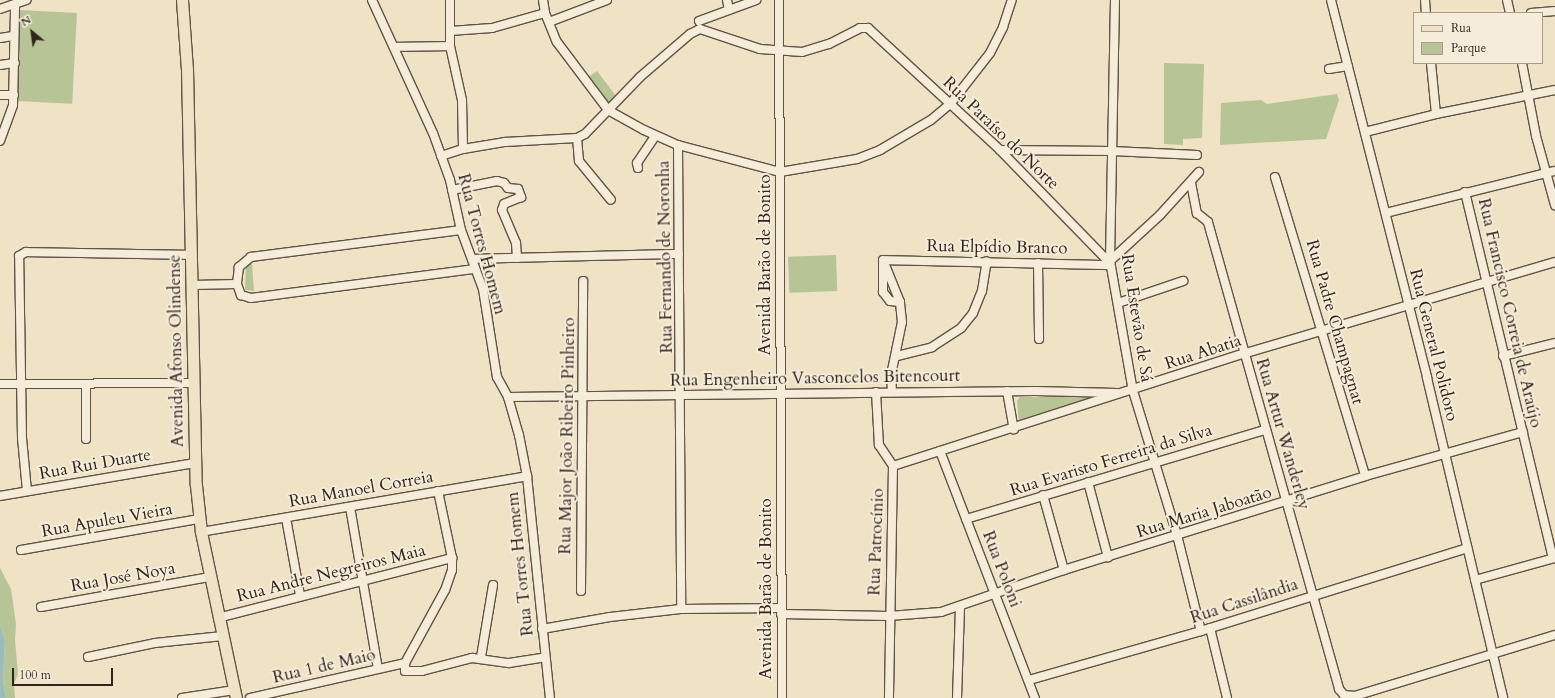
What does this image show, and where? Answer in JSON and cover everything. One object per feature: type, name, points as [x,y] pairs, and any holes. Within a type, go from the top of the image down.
[{"type":"main road","name":"Avenida Afonso Olindense","points":[[182,0],[187,70],[193,285],[195,463],[199,519],[218,618],[235,694]]},
{"type":"street","points":[[0,9],[15,6],[26,0]]},
{"type":"street","name":"Rua Torres Homem","points":[[372,0],[426,115],[452,190],[461,230],[483,289],[499,384],[508,397],[519,435],[527,476],[550,698]]},
{"type":"street","points":[[450,0],[450,46],[462,100],[464,148]]},
{"type":"street","points":[[543,0],[545,13],[565,55],[608,110],[656,136],[678,145],[780,172],[857,159],[908,135],[951,103],[990,53],[1003,27],[1012,0]]},
{"type":"street","points":[[549,22],[607,0]]},
{"type":"street","points":[[727,0],[728,10]]},
{"type":"street","points":[[699,21],[756,0]]},
{"type":"street","name":"Avenida Barão de Bonito","points":[[780,0],[782,698]]},
{"type":"street","name":"Rua Estevão de Sá","points":[[1115,0],[1110,263],[1133,391],[1177,536],[1201,631]]},
{"type":"street","name":"Rua General Polidoro","points":[[1331,0],[1386,213],[1445,452],[1503,698]]},
{"type":"street","points":[[1425,0],[1426,12]]},
{"type":"street","points":[[1507,0],[1510,12]]},
{"type":"street","points":[[0,141],[11,114],[14,95],[15,64],[13,36],[15,6]]},
{"type":"street","points":[[1543,12],[1555,11]]},
{"type":"street","points":[[450,31],[492,28],[545,13]]},
{"type":"street","name":"Rua Paraíso do Norte","points":[[779,52],[814,50],[856,29],[868,28],[951,103],[1000,150],[1110,263]]},
{"type":"street","points":[[441,156],[464,148],[505,142],[577,138],[584,134],[665,55],[690,34],[703,29],[760,49],[779,52]]},
{"type":"street","points":[[0,38],[13,36]]},
{"type":"street","points":[[394,47],[450,46]]},
{"type":"street","points":[[0,65],[15,64]]},
{"type":"street","points":[[1431,64],[1436,114]]},
{"type":"street","points":[[1522,64],[1527,95],[1555,205]]},
{"type":"street","points":[[1329,69],[1348,66]]},
{"type":"street","points":[[1365,132],[1436,114],[1555,90]]},
{"type":"street","points":[[0,95],[14,95]]},
{"type":"street","points":[[638,168],[637,163],[656,136]]},
{"type":"street","points":[[577,138],[579,161],[611,200]]},
{"type":"street","name":"Rua Fernando de Noronha","points":[[678,145],[682,394],[681,609]]},
{"type":"street","points":[[1000,150],[1112,151],[1198,156]]},
{"type":"street","points":[[1386,213],[1465,192],[1555,171]]},
{"type":"street","points":[[1110,263],[1191,183],[1199,172]]},
{"type":"street","name":"Rua Padre Champagnat","points":[[1275,177],[1365,476]]},
{"type":"street","points":[[452,190],[497,181],[504,183],[508,188],[518,189],[521,197],[504,204],[502,210],[516,243],[517,258]]},
{"type":"street","name":"Rua Artur Wanderley","points":[[1191,183],[1197,214],[1208,222],[1246,354],[1265,430],[1338,686],[1344,694],[1355,696],[1493,654]]},
{"type":"street","name":"Rua Francisco Correia de Araújo","points":[[1465,192],[1503,356],[1554,558]]},
{"type":"street","points":[[461,230],[251,257],[242,263],[237,284],[241,295],[251,298],[475,270]]},
{"type":"street","points":[[27,491],[22,438],[22,384],[18,259],[26,252],[192,254]]},
{"type":"street","points":[[472,259],[679,254]]},
{"type":"street","points":[[883,261],[882,292],[890,301],[900,302]]},
{"type":"street","points":[[883,261],[900,302],[902,322],[897,356],[891,376],[892,392]]},
{"type":"street","name":"Rua Elpídio Branco","points":[[883,261],[1110,263]]},
{"type":"street","points":[[897,356],[932,347],[961,328],[972,312],[982,291],[987,261]]},
{"type":"street","name":"Rua Abatia","points":[[893,466],[1014,429],[1322,330],[1555,262]]},
{"type":"street","points":[[1038,263],[1039,339]]},
{"type":"street","name":"Rua Major João Ribeiro Pinheiro","points":[[581,591],[583,281]]},
{"type":"street","points":[[1118,303],[1183,281]]},
{"type":"street","points":[[193,285],[237,284]]},
{"type":"street","points":[[1503,356],[1555,343]]},
{"type":"street","points":[[0,384],[193,383]]},
{"type":"street","points":[[86,384],[86,439]]},
{"type":"street","points":[[1007,391],[1014,429]]},
{"type":"street","name":"Rua Engenheiro Vasconcelos Bitencourt","points":[[508,397],[583,394],[780,392],[1007,391],[1122,394]]},
{"type":"street","name":"Rua Patrocínio","points":[[876,392],[879,445],[893,466],[889,616],[889,698]]},
{"type":"street","name":"Rua Evaristo Ferreira da Silva","points":[[966,519],[1154,461],[1265,430]]},
{"type":"street","name":"Rua Maria Jaboatão","points":[[542,629],[610,616],[681,609],[781,611],[889,616],[922,615],[960,607],[995,593],[1064,570],[1286,502],[1365,476],[1445,452],[1523,432]]},
{"type":"street","name":"Rua Poloni","points":[[940,451],[1035,698]]},
{"type":"street","name":"Rua Rui Duarte","points":[[0,496],[195,463]]},
{"type":"street","name":"Rua Manoel Correia","points":[[201,532],[527,476]]},
{"type":"street","points":[[1088,482],[1108,557]]},
{"type":"street","points":[[438,491],[452,558],[450,578],[405,663],[405,671],[413,672],[481,658],[509,663],[545,653]]},
{"type":"street","points":[[1043,496],[1064,570]]},
{"type":"street","points":[[350,507],[364,579],[378,669]]},
{"type":"street","points":[[286,518],[300,595]]},
{"type":"street","name":"Rua Apuleu Vieira","points":[[21,550],[199,519]]},
{"type":"street","name":"Rua Cassilândia","points":[[1029,680],[1201,631],[1312,595],[1467,548]]},
{"type":"street","name":"Rua Andre Negreiros Maia","points":[[218,618],[300,595],[452,558]]},
{"type":"street","points":[[1475,580],[1554,558]]},
{"type":"street","name":"Rua José Noya","points":[[41,606],[210,577]]},
{"type":"street","points":[[481,658],[493,584]]},
{"type":"street","points":[[957,698],[960,607]]},
{"type":"street","points":[[1210,628],[1227,698]]},
{"type":"street","points":[[1493,654],[1555,635]]},
{"type":"street","points":[[88,657],[155,643],[223,636]]},
{"type":"street","name":"Rua 1 de Maio","points":[[250,698],[283,694],[405,663]]},
{"type":"street","points":[[182,698],[235,694]]},
{"type":"green space","points":[[20,10],[77,13],[72,104],[15,101]]},
{"type":"green space","points":[[1164,63],[1204,64],[1202,138],[1183,139],[1183,145],[1164,144]]},
{"type":"green space","points":[[597,71],[616,96],[609,105],[585,79]]},
{"type":"green space","points":[[1337,94],[1339,100],[1326,139],[1220,145],[1221,103],[1261,100],[1267,104]]},
{"type":"green space","points":[[836,255],[837,291],[789,293],[788,257]]},
{"type":"green space","points":[[246,263],[252,264],[254,291],[245,290]]},
{"type":"green space","points":[[1020,397],[1102,397],[1019,423],[1017,401]]},
{"type":"green space","points":[[0,568],[11,589],[16,624],[15,640],[18,674],[14,684],[15,698],[6,698],[3,681],[5,640],[0,624]]},
{"type":"water","points":[[0,624],[5,640],[3,681],[6,698],[0,698]]}]
